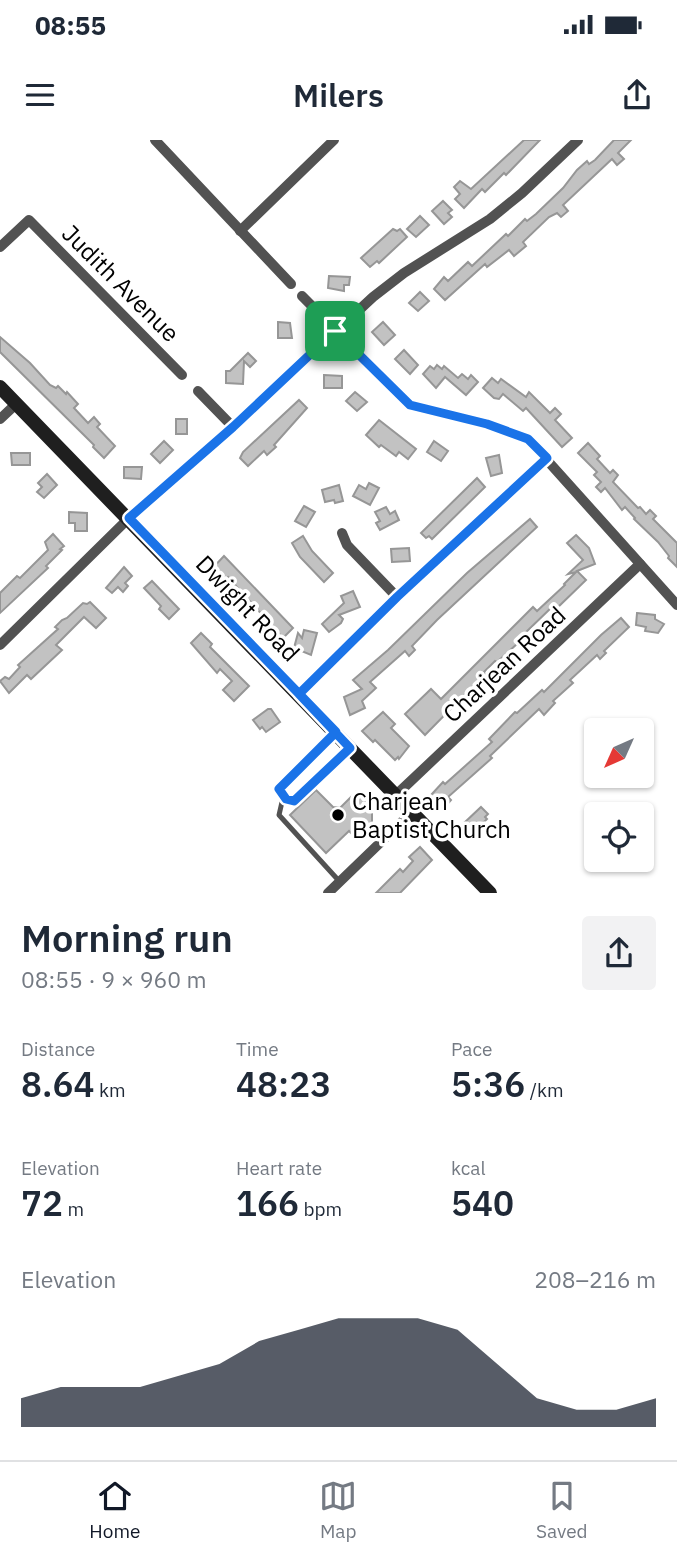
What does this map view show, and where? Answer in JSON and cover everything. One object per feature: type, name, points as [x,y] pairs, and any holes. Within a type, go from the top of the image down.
[{"type":"street","points":[[155,140],[292,285]]},
{"type":"street","points":[[240,230],[334,140]]},
{"type":"street","points":[[0,645],[129,518],[233,427],[335,331],[396,279],[471,233],[507,207],[578,140]]},
{"type":"street","name":"Judith Avenue","points":[[0,247],[29,220],[183,375]]},
{"type":"street","points":[[302,296],[410,405],[487,424],[528,439],[677,605]]},
{"type":"street","name":"Dwight Road","points":[[0,387],[490,893]]},
{"type":"street","points":[[198,391],[233,427]]},
{"type":"street","points":[[0,419],[16,404]]},
{"type":"street","points":[[299,694],[397,597],[547,458]]},
{"type":"street","points":[[342,533],[347,545],[397,597]]},
{"type":"street","name":"Charjean Road","points":[[396,795],[640,564]]},
{"type":"street","points":[[328,893],[412,812]]},
{"type":"lane","points":[[336,732],[279,789],[286,799],[294,801],[350,748]]},
{"type":"lane","points":[[286,799],[280,808],[281,820],[340,882]]},
{"type":"building","points":[[524,140],[540,140],[506,175],[504,173],[485,192],[482,189],[464,208],[455,199],[460,194],[454,187],[460,181],[471,189]]},
{"type":"building","points":[[614,140],[631,140],[618,153],[624,159],[617,165],[612,159],[563,205],[568,211],[561,217],[557,213],[549,217],[523,242],[526,246],[514,256],[509,250],[487,267],[485,264],[445,300],[434,289],[444,277],[448,281],[468,262],[472,266],[506,234],[508,236],[525,219],[527,221],[536,214],[577,170],[587,161],[589,164],[595,160]]},
{"type":"building","points":[[443,201],[452,210],[448,213],[452,217],[444,224],[432,211]]},
{"type":"building","points":[[420,216],[429,225],[416,237],[407,229]]},
{"type":"building","points":[[393,229],[400,229],[407,237],[379,263],[377,261],[370,267],[361,258]]},
{"type":"building","points":[[329,276],[350,277],[349,285],[344,285],[344,291],[328,288]]},
{"type":"building","points":[[420,292],[429,301],[418,311],[409,303]]},
{"type":"building","points":[[278,322],[290,323],[292,338],[278,338]]},
{"type":"building","points":[[383,322],[395,335],[384,345],[372,332]]},
{"type":"building","points":[[0,337],[50,385],[56,388],[58,386],[66,394],[67,392],[78,404],[74,408],[88,423],[94,417],[100,424],[97,427],[115,446],[104,458],[0,352]]},
{"type":"building","points":[[404,350],[418,365],[410,374],[395,359]]},
{"type":"building","points":[[248,353],[256,361],[250,367],[244,361],[243,384],[226,383],[226,371],[230,371]]},
{"type":"building","points":[[437,365],[442,369],[444,366],[458,378],[462,374],[468,379],[471,375],[478,382],[466,395],[445,377],[436,388],[423,374],[430,366],[434,369]]},
{"type":"building","points":[[324,375],[342,376],[342,388],[324,388]]},
{"type":"building","points":[[492,378],[498,383],[501,379],[526,397],[529,392],[550,413],[555,408],[561,414],[555,420],[572,438],[562,447],[526,408],[523,411],[503,394],[499,399],[494,398],[483,388]]},
{"type":"building","points":[[355,392],[367,402],[357,411],[346,401]]},
{"type":"building","points":[[299,400],[307,408],[274,445],[276,447],[267,455],[264,451],[248,466],[240,458],[243,452]]},
{"type":"building","points":[[176,419],[187,419],[187,434],[176,434]]},
{"type":"building","points":[[379,420],[416,449],[408,459],[399,452],[396,456],[381,445],[379,447],[366,435]]},
{"type":"building","points":[[164,441],[173,450],[160,463],[151,454]]},
{"type":"building","points":[[434,441],[448,451],[441,461],[427,452]]},
{"type":"building","points":[[588,443],[600,456],[597,459],[610,473],[613,470],[618,475],[613,482],[638,508],[646,514],[650,510],[656,516],[653,519],[677,543],[677,567],[625,507],[622,510],[605,488],[601,492],[596,487],[601,482],[594,475],[597,472],[578,453]]},
{"type":"building","points":[[11,453],[30,453],[30,465],[12,465]]},
{"type":"building","points":[[499,455],[502,473],[491,476],[486,458]]},
{"type":"building","points":[[124,467],[142,467],[141,479],[124,478]]},
{"type":"building","points":[[47,474],[57,485],[44,498],[37,492],[42,487],[38,483]]},
{"type":"building","points":[[477,478],[485,487],[432,539],[429,536],[426,538],[421,533]]},
{"type":"building","points":[[369,483],[379,488],[370,505],[353,496],[359,485],[366,489]]},
{"type":"building","points":[[339,485],[343,501],[325,502],[322,490]]},
{"type":"building","points":[[304,506],[315,512],[306,527],[295,521]]},
{"type":"building","points":[[386,507],[390,514],[395,511],[399,520],[380,530],[376,523],[380,521],[375,512]]},
{"type":"building","points":[[69,512],[87,513],[87,531],[75,531],[75,523],[69,523]]},
{"type":"building","points":[[530,519],[537,527],[437,620],[412,646],[415,650],[409,656],[405,651],[370,682],[376,688],[362,701],[365,708],[350,715],[344,697],[362,689],[353,680],[467,573]]},
{"type":"building","points":[[53,534],[64,546],[60,549],[62,550],[46,566],[48,568],[0,613],[0,593],[17,576],[20,578],[48,550],[45,542]]},
{"type":"building","points":[[576,535],[589,548],[595,564],[577,571],[586,580],[555,610],[552,607],[523,635],[525,637],[495,661],[425,735],[405,714],[431,689],[441,699],[533,607],[537,611],[565,585],[576,572],[568,574],[583,560],[567,543]]},
{"type":"building","points":[[303,536],[312,551],[333,573],[324,582],[300,557],[292,543]]},
{"type":"building","points":[[409,548],[410,561],[392,562],[391,549]]},
{"type":"building","points":[[224,556],[293,628],[283,638],[228,577],[226,579],[222,575],[217,580],[209,572]]},
{"type":"building","points":[[124,567],[132,576],[125,583],[128,586],[123,592],[118,587],[112,593],[106,588]]},
{"type":"building","points":[[152,581],[179,609],[169,619],[144,588]]},
{"type":"building","points":[[353,591],[360,607],[339,615],[343,619],[341,623],[329,632],[322,624],[344,603],[341,596]]},
{"type":"building","points":[[90,602],[106,618],[96,628],[84,617],[56,645],[62,650],[31,679],[27,675],[9,693],[0,681],[5,677],[9,679],[20,667],[18,665],[58,629],[55,627],[62,620],[83,603]]},
{"type":"building","points":[[637,613],[655,615],[655,619],[664,624],[658,633],[645,631],[646,627],[636,625]]},
{"type":"building","points":[[621,618],[629,627],[604,651],[606,653],[600,659],[597,655],[570,680],[573,683],[553,701],[555,703],[544,715],[539,709],[490,756],[492,758],[448,797],[451,800],[444,808],[431,795],[492,742],[489,739],[515,712],[542,690],[544,692]]},
{"type":"building","points":[[304,630],[317,633],[311,655],[294,648],[298,633],[302,638]]},
{"type":"building","points":[[201,633],[212,644],[210,647],[249,686],[234,701],[223,690],[232,681],[220,669],[217,673],[191,643]]},
{"type":"building","points":[[271,709],[280,722],[266,732],[253,720]]},
{"type":"building","points":[[383,712],[395,724],[391,728],[409,746],[399,759],[398,757],[395,760],[362,731]]},
{"type":"building","points":[[316,790],[333,807],[340,808],[356,792],[372,808],[372,822],[355,837],[349,831],[326,853],[290,815]]},
{"type":"building","points":[[481,807],[488,814],[485,817],[487,819],[470,836],[462,829],[465,827],[463,824]]},
{"type":"building","points":[[420,847],[432,860],[400,893],[376,893],[400,869],[403,872],[413,861],[409,857]]},
{"type":"place","name":"Charjean Baptist Church","points":[[338,815]]},
{"type":"route","points":[[335,331],[233,427],[129,518],[336,732],[279,789],[286,799],[294,801],[350,748],[336,732],[299,694],[397,597],[547,458],[528,439],[487,424],[410,405],[335,331]]}]
